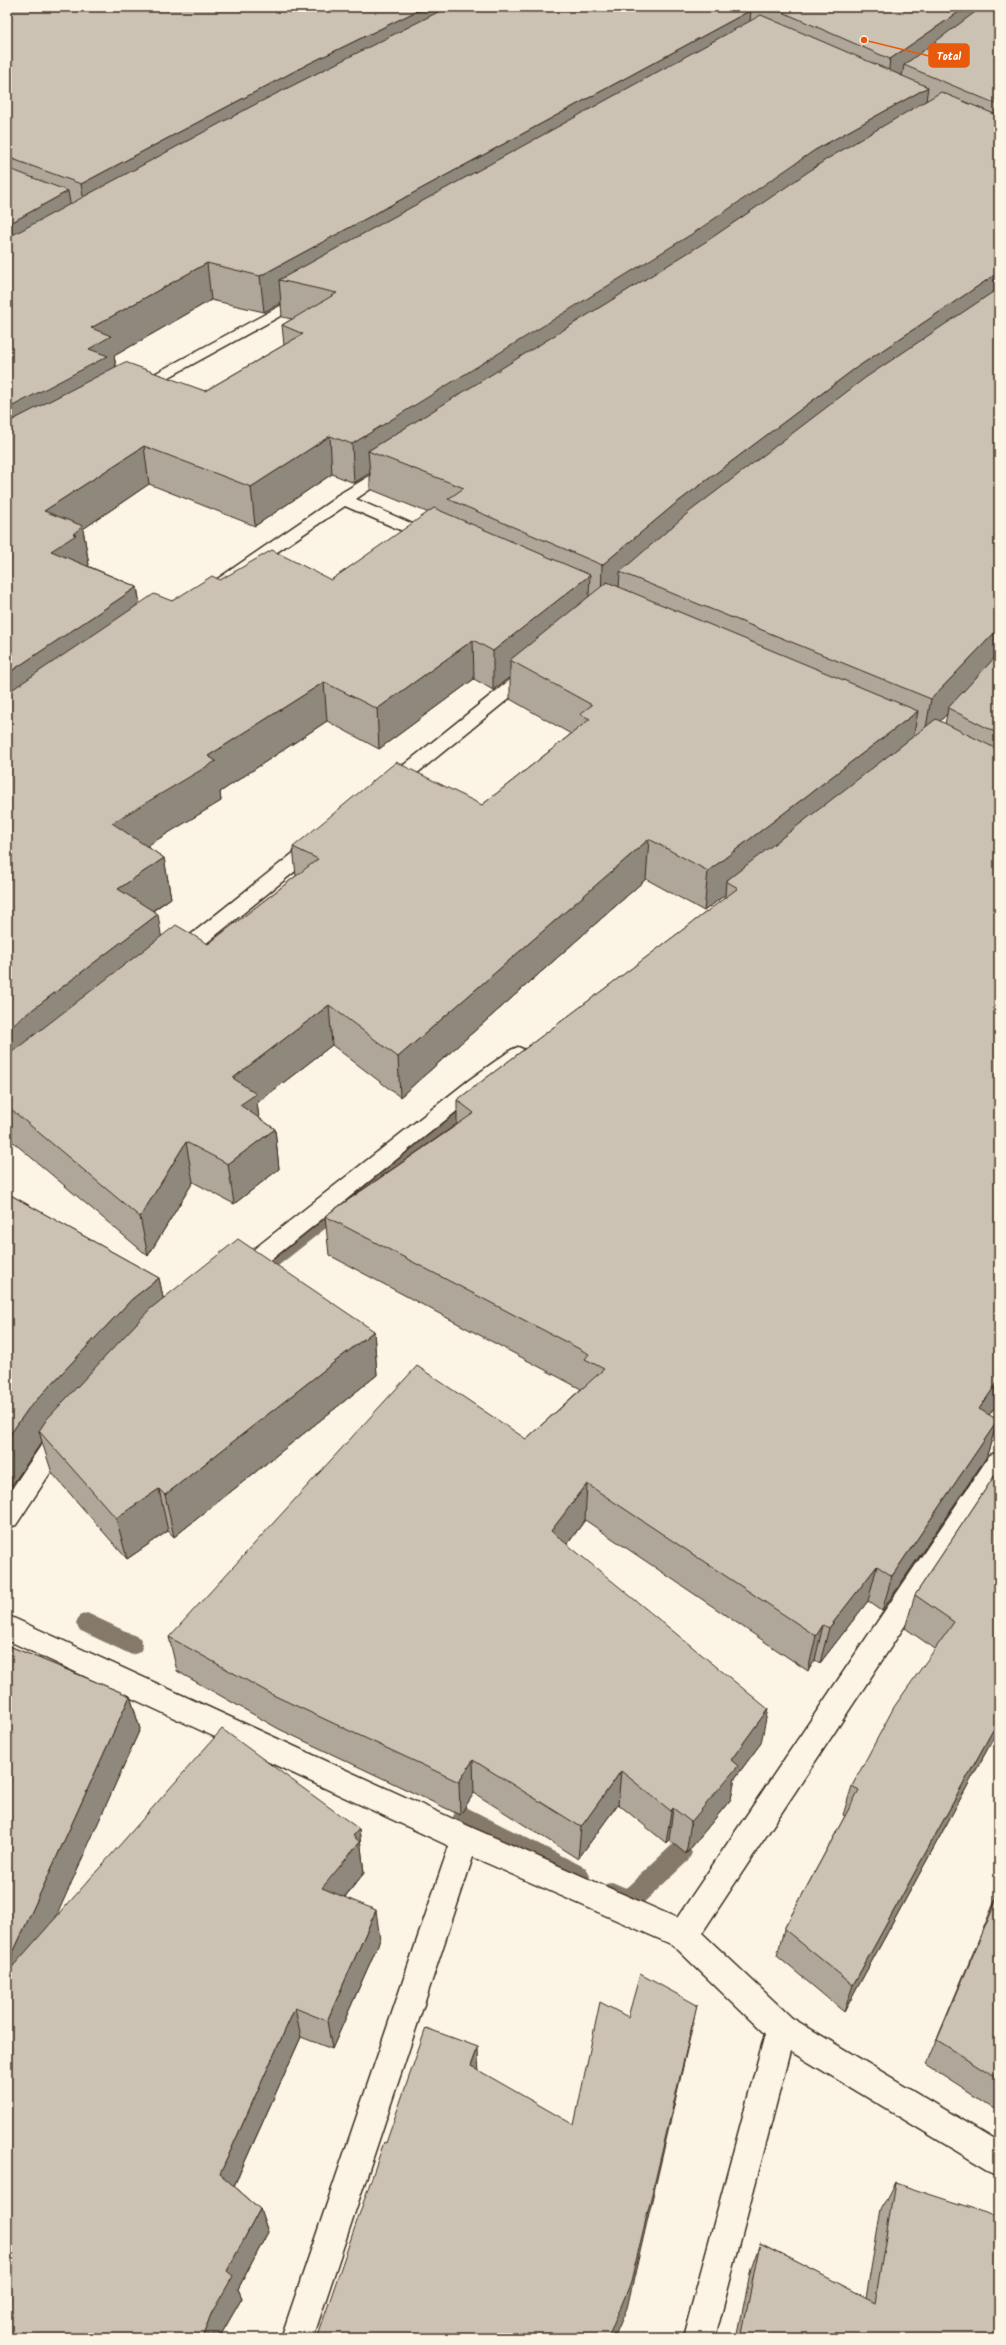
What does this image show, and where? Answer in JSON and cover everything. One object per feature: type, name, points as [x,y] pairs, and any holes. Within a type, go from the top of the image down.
[{"type":"street","points":[[127,395],[320,288]]},
{"type":"street","points":[[211,589],[342,499],[409,456]]},
{"type":"street","points":[[342,499],[451,546]]},
{"type":"street","points":[[376,797],[548,658]]},
{"type":"street","points":[[160,969],[333,831]]},
{"type":"street","points":[[223,1286],[476,1085],[533,1045]]},
{"type":"street","points":[[7,1517],[49,1454],[81,1419]]},
{"type":"street","points":[[684,1935],[999,1462]]},
{"type":"street","points":[[7,1626],[465,1839],[684,1935],[781,2029],[999,2159]]},
{"type":"street","points":[[297,2338],[465,1839]]},
{"type":"street","points":[[700,2338],[781,2029]]},
{"type":"building","points":[[7,7],[425,7],[308,64],[81,184],[7,157]]},
{"type":"building","points":[[448,7],[744,7],[751,10],[260,276],[207,263],[91,328],[111,336],[89,349],[108,356],[7,409],[7,238],[256,104]]},
{"type":"building","points":[[771,7],[966,7],[890,59]]},
{"type":"building","points":[[982,7],[999,7],[999,105],[904,65]]},
{"type":"building","points":[[761,15],[928,87],[815,150],[695,232],[352,444],[330,436],[251,487],[144,446],[44,511],[83,526],[73,534],[76,535],[51,551],[137,587],[7,674],[7,423],[125,362],[205,391],[303,334],[282,325],[337,293],[279,280]]},
{"type":"building","points":[[941,92],[999,116],[999,272],[853,370],[675,504],[602,565],[448,499],[464,488],[368,451],[707,241],[827,159]]},
{"type":"building","points":[[7,168],[68,191],[7,225]]},
{"type":"building","points":[[999,288],[999,628],[931,699],[620,572],[689,512],[865,378]]},
{"type":"building","points":[[434,508],[590,575],[493,651],[473,640],[377,709],[324,682],[208,756],[216,761],[112,823],[164,858],[118,889],[158,914],[7,1029],[7,693],[154,594],[172,601],[212,576],[220,580],[272,550],[331,580]]},
{"type":"building","points":[[607,582],[918,711],[708,871],[649,839],[398,1057],[329,1005],[233,1078],[256,1094],[240,1105],[275,1129],[228,1164],[186,1142],[140,1217],[7,1106],[7,1056],[176,925],[208,944],[318,859],[293,847],[396,762],[482,805],[590,719],[580,714],[592,705],[510,660]]},
{"type":"building","points":[[999,653],[999,734],[948,708]]},
{"type":"building","points":[[936,719],[999,750],[999,1380],[979,1409],[998,1420],[892,1576],[877,1566],[829,1628],[823,1625],[816,1636],[587,1484],[551,1531],[768,1709],[731,1760],[738,1766],[691,1822],[673,1808],[671,1811],[621,1771],[581,1827],[473,1760],[459,1782],[273,1695],[169,1637],[417,1366],[526,1439],[604,1369],[585,1359],[589,1354],[325,1216],[474,1113],[457,1100],[738,888],[726,881]]},
{"type":"building","points":[[7,1193],[159,1278],[132,1299],[28,1409],[7,1439]]},
{"type":"building","points":[[238,1239],[374,1331],[165,1495],[159,1489],[116,1518],[39,1431],[47,1419],[150,1309]]},
{"type":"building","points":[[999,1469],[999,1719],[853,1985],[784,1929],[859,1790],[852,1786],[894,1707],[954,1622],[915,1595]]},
{"type":"building","points":[[7,1645],[130,1696],[7,1966]]},
{"type":"building","points":[[222,1729],[359,1829],[353,1836],[360,1842],[322,1888],[376,1910],[327,2021],[295,2008],[220,2174],[260,2209],[227,2271],[233,2276],[211,2314],[202,2338],[7,2338],[7,1973]]},
{"type":"building","points":[[999,1894],[999,2079],[937,2040]]},
{"type":"building","points":[[640,1974],[697,2005],[631,2282],[608,2338],[317,2338],[384,2142],[386,2143],[426,2028],[478,2047],[471,2066],[574,2125],[600,2002],[628,2017]]},
{"type":"building","points":[[895,2183],[999,2217],[999,2338],[741,2338],[760,2243],[875,2302]]},
{"type":"waterway","points":[[252,1276],[477,1099]]},
{"type":"waterway","points":[[87,1623],[132,1645]]},
{"type":"waterway","points":[[464,1817],[578,1876]]},
{"type":"waterway","points":[[612,1893],[627,1900],[631,1899],[680,1853]]},
{"type":"place","name":"Total","points":[[864,40]]}]
